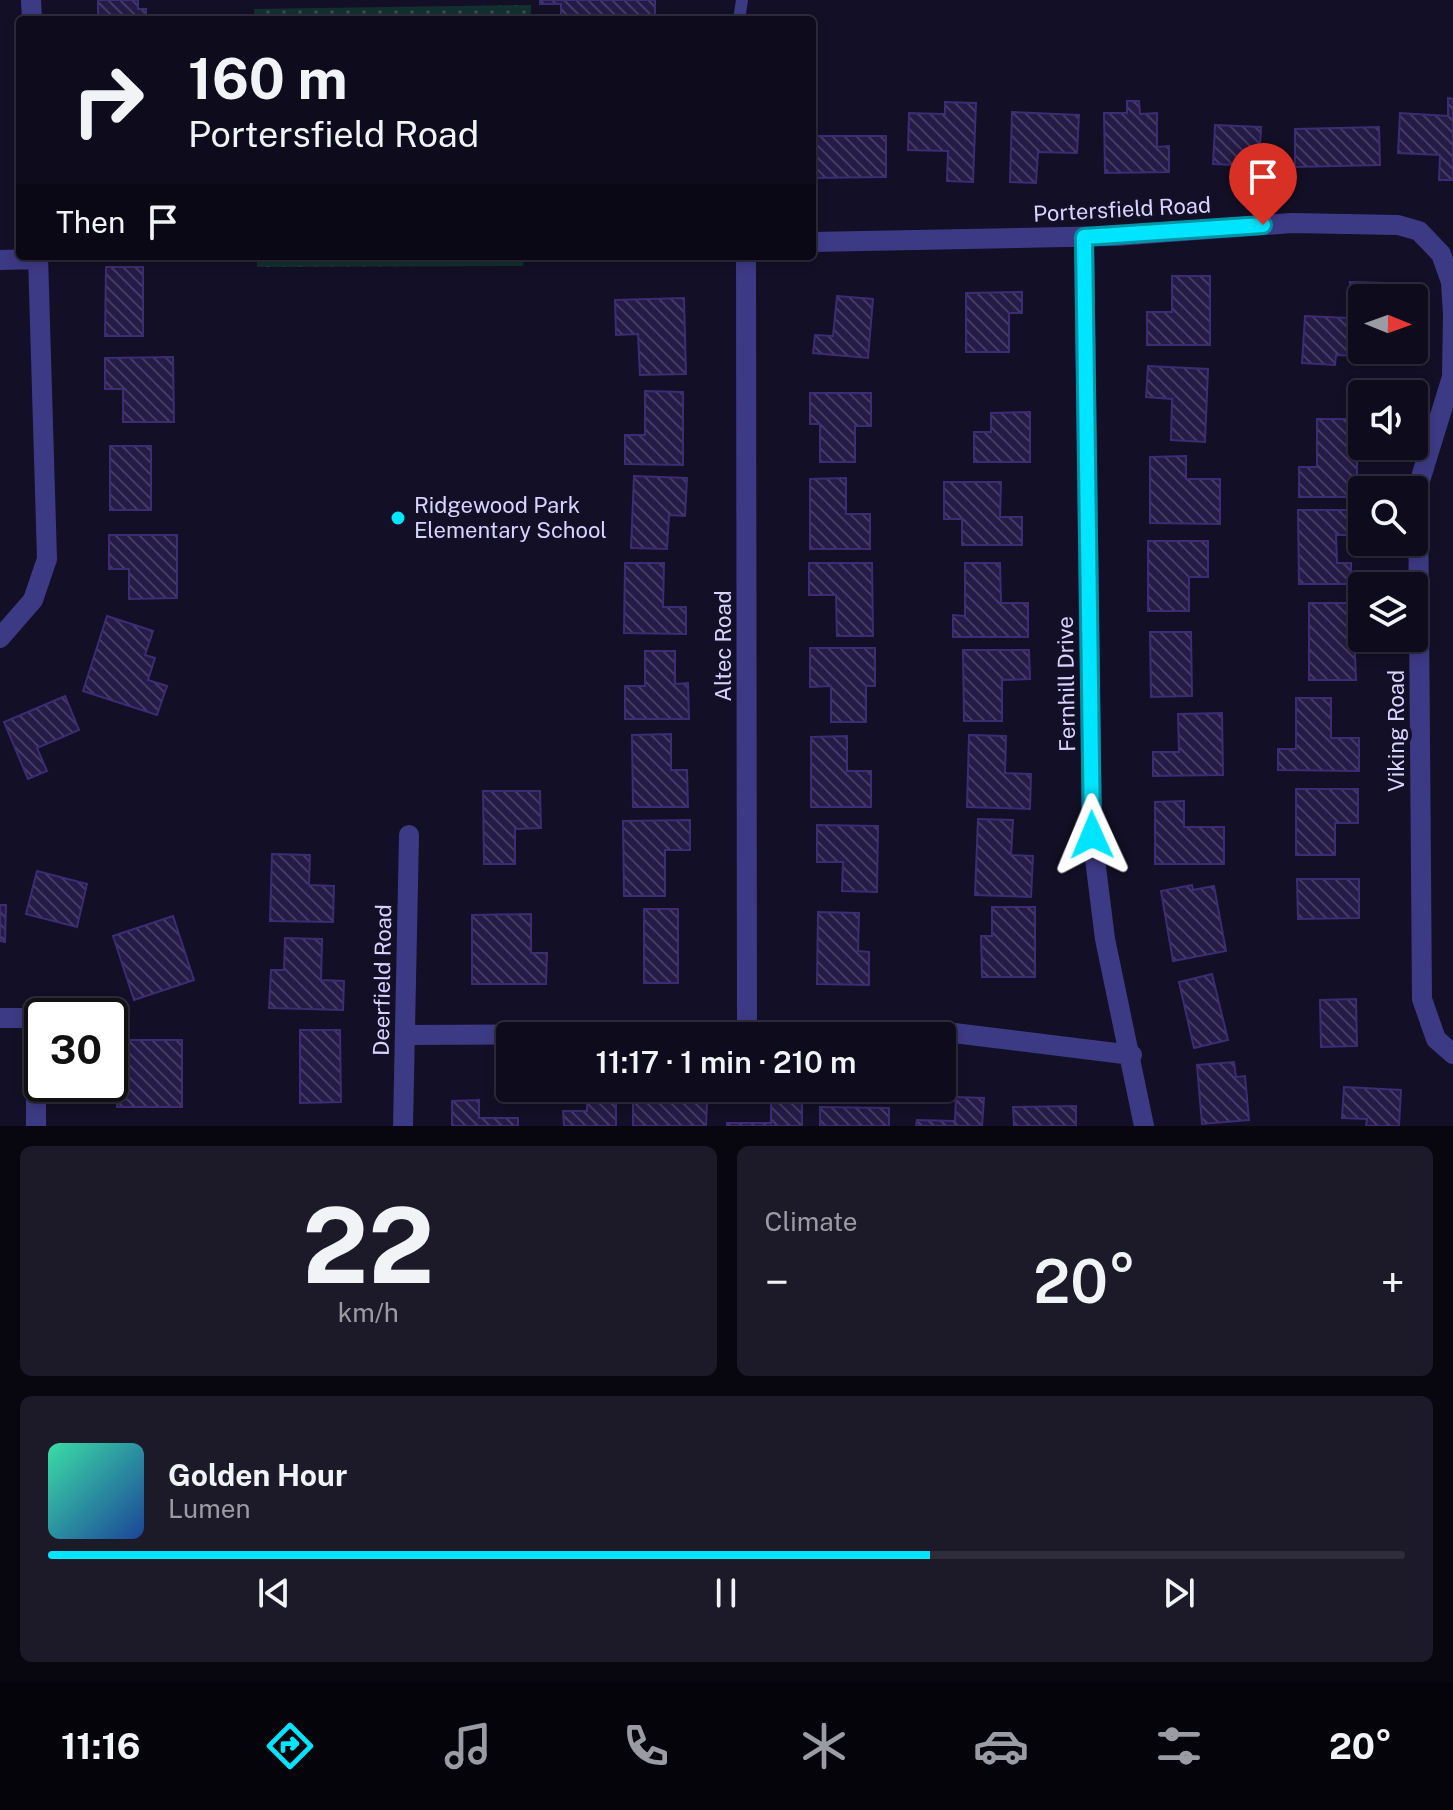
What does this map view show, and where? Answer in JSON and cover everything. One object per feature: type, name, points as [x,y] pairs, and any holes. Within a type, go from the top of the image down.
[{"type":"street","name":"Portersfield Road","points":[[816,242],[1084,237],[1292,223],[1375,222],[1419,231],[1430,241]]},
{"type":"street","name":"Fernhill Drive","points":[[1084,237],[1092,835],[1105,939],[1132,1055],[1144,1126]]},
{"type":"street","name":"Viking Road","points":[[1430,241],[1447,266],[1453,314],[1452,377],[1418,487],[1422,999],[1427,1022],[1450,1052]]},
{"type":"street","points":[[0,638],[33,600],[47,559],[38,260]]},
{"type":"street","name":"Altec Road","points":[[746,260],[747,1022]]},
{"type":"street","name":"Deerfield Road","points":[[403,1126],[409,835]]},
{"type":"street","points":[[0,1018],[36,1018],[36,1126]]},
{"type":"street","points":[[956,1033],[1132,1055]]},
{"type":"street","points":[[405,1035],[496,1035]]},
{"type":"green space","points":[[531,5],[531,16],[255,16],[254,9]]},
{"type":"green space","points":[[257,260],[524,260],[523,266],[257,267]]},
{"type":"building","points":[[98,0],[138,0],[138,9],[146,9],[146,16],[98,16]]},
{"type":"building","points":[[540,0],[655,0],[655,16],[561,16],[561,4],[540,4]]},
{"type":"building","points":[[1448,98],[1453,99],[1453,180],[1439,180],[1440,155],[1398,153],[1400,113],[1448,116]]},
{"type":"building","points":[[1127,101],[1139,101],[1140,114],[1157,113],[1157,147],[1169,146],[1169,172],[1105,173],[1104,113],[1127,113]]},
{"type":"building","points":[[945,102],[976,103],[973,182],[947,181],[948,151],[908,150],[909,113],[945,114]]},
{"type":"building","points":[[1012,112],[1079,115],[1077,153],[1038,152],[1036,183],[1010,182]]},
{"type":"building","points":[[1215,125],[1261,127],[1259,166],[1213,164]]},
{"type":"building","points":[[1379,127],[1380,165],[1295,167],[1295,129]]},
{"type":"building","points":[[816,136],[886,136],[886,177],[816,178]]},
{"type":"building","points":[[106,267],[143,267],[143,336],[105,336]]},
{"type":"building","points":[[1172,276],[1210,276],[1210,345],[1147,345],[1147,312],[1172,312]]},
{"type":"building","points":[[1350,282],[1385,283],[1385,284]]},
{"type":"building","points":[[1022,292],[1022,313],[1009,313],[1009,352],[966,352],[966,293]]},
{"type":"building","points":[[837,296],[873,299],[868,358],[813,353],[815,335],[833,336]]},
{"type":"building","points":[[684,298],[686,374],[640,375],[638,334],[616,335],[615,300]]},
{"type":"building","points":[[1305,316],[1348,318],[1348,356],[1336,355],[1335,365],[1302,363]]},
{"type":"building","points":[[173,357],[174,422],[123,422],[123,389],[105,389],[105,358]]},
{"type":"building","points":[[1148,366],[1208,369],[1205,442],[1171,440],[1172,399],[1146,397]]},
{"type":"building","points":[[645,391],[683,392],[683,465],[625,464],[625,435],[645,435]]},
{"type":"building","points":[[810,393],[871,393],[871,426],[855,426],[855,462],[820,462],[820,424],[810,424]]},
{"type":"building","points":[[1030,412],[1030,462],[974,462],[974,432],[991,432],[991,413]]},
{"type":"building","points":[[1317,419],[1348,419],[1348,460],[1357,460],[1357,476],[1348,476],[1348,497],[1299,497],[1299,467],[1317,467]]},
{"type":"building","points":[[110,446],[151,446],[151,510],[110,510]]},
{"type":"building","points":[[1186,456],[1186,479],[1220,479],[1220,524],[1150,523],[1150,457]]},
{"type":"building","points":[[634,476],[687,478],[685,516],[669,515],[667,549],[631,548]]},
{"type":"building","points":[[846,478],[846,514],[870,514],[870,549],[810,549],[810,479]]},
{"type":"building","points":[[944,482],[1001,482],[1000,517],[1022,517],[1022,545],[962,545],[962,519],[944,519]]},
{"type":"building","points":[[1298,510],[1348,510],[1348,535],[1336,535],[1337,563],[1351,563],[1348,584],[1299,584]]},
{"type":"building","points":[[109,535],[177,535],[177,598],[129,599],[129,569],[109,569]]},
{"type":"building","points":[[1148,541],[1208,541],[1208,577],[1189,577],[1189,611],[1148,611]]},
{"type":"building","points":[[625,563],[664,563],[663,607],[686,607],[686,634],[624,633]]},
{"type":"building","points":[[809,563],[872,563],[873,636],[837,636],[836,595],[809,595]]},
{"type":"building","points":[[965,563],[1000,563],[1001,603],[1028,603],[1028,637],[953,637],[953,615],[965,616]]},
{"type":"building","points":[[1309,603],[1348,603],[1348,652],[1355,652],[1356,680],[1309,680]]},
{"type":"building","points":[[107,616],[153,631],[145,655],[155,658],[148,680],[167,686],[157,715],[83,691]]},
{"type":"building","points":[[1150,632],[1191,632],[1192,696],[1151,697]]},
{"type":"building","points":[[810,648],[875,648],[875,686],[866,686],[866,722],[831,722],[831,686],[810,687]]},
{"type":"building","points":[[963,650],[1029,650],[1030,679],[1002,680],[1002,721],[964,721]]},
{"type":"building","points":[[645,651],[675,651],[675,684],[688,683],[689,719],[625,719],[625,686],[645,686]]},
{"type":"building","points":[[65,696],[79,730],[37,748],[47,771],[28,779],[4,722]]},
{"type":"building","points":[[1296,698],[1331,698],[1331,738],[1359,738],[1359,771],[1278,770],[1278,749],[1296,749]]},
{"type":"building","points":[[1222,713],[1223,775],[1153,776],[1153,752],[1179,752],[1178,714]]},
{"type":"building","points":[[671,734],[671,770],[687,770],[688,807],[633,807],[632,735]]},
{"type":"building","points":[[969,735],[1006,736],[1005,773],[1031,774],[1030,809],[967,807]]},
{"type":"building","points":[[847,736],[847,771],[871,771],[871,807],[811,807],[811,737]]},
{"type":"building","points":[[1296,789],[1358,789],[1358,823],[1335,823],[1335,855],[1296,855]]},
{"type":"building","points":[[483,791],[540,791],[541,828],[515,829],[515,864],[484,864]]},
{"type":"building","points":[[1184,801],[1184,827],[1224,827],[1224,864],[1155,864],[1155,802]]},
{"type":"building","points":[[978,819],[1013,820],[1011,855],[1033,856],[1031,897],[975,895]]},
{"type":"building","points":[[690,820],[690,850],[665,850],[665,896],[624,896],[623,821]]},
{"type":"building","points":[[817,825],[878,826],[877,892],[842,891],[843,862],[817,862]]},
{"type":"building","points":[[272,854],[310,855],[309,885],[334,886],[333,922],[270,921]]},
{"type":"building","points":[[37,871],[87,884],[77,927],[26,914]]},
{"type":"building","points":[[1297,879],[1359,879],[1359,918],[1298,919]]},
{"type":"building","points":[[1192,885],[1193,890],[1214,886],[1226,951],[1173,961],[1161,891]]},
{"type":"building","points":[[0,905],[6,905],[5,942],[0,941]]},
{"type":"building","points":[[992,907],[1035,907],[1035,977],[982,977],[981,936],[992,936]]},
{"type":"building","points":[[644,909],[678,909],[678,983],[644,983]]},
{"type":"building","points":[[818,912],[859,913],[858,951],[869,952],[869,985],[817,984]]},
{"type":"building","points":[[531,914],[531,953],[547,953],[546,984],[472,984],[472,915]]},
{"type":"building","points":[[173,916],[194,980],[134,1000],[113,936]]},
{"type":"building","points":[[285,938],[322,939],[321,980],[344,981],[343,1010],[269,1008],[271,970],[284,970]]},
{"type":"building","points":[[1212,974],[1228,1040],[1194,1048],[1179,982]]},
{"type":"building","points":[[1356,999],[1357,1046],[1321,1047],[1320,1000]]},
{"type":"building","points":[[300,1030],[340,1030],[341,1102],[300,1103]]},
{"type":"building","points":[[128,1040],[182,1040],[182,1107],[117,1107],[117,1102],[128,1102]]},
{"type":"building","points":[[1234,1062],[1236,1077],[1245,1076],[1249,1120],[1202,1124],[1197,1065]]},
{"type":"building","points":[[1344,1087],[1401,1090],[1399,1126],[1366,1126],[1367,1119],[1342,1118]]},
{"type":"building","points":[[956,1097],[984,1098],[982,1126],[916,1126],[917,1120],[955,1121]]},
{"type":"building","points":[[479,1100],[479,1118],[518,1118],[518,1126],[452,1126],[452,1101]]},
{"type":"building","points":[[587,1102],[616,1102],[616,1126],[564,1126],[563,1111],[587,1111]]},
{"type":"building","points":[[633,1102],[707,1102],[706,1126],[633,1126]]},
{"type":"building","points":[[771,1102],[802,1102],[802,1126],[727,1126],[727,1123],[771,1123]]},
{"type":"building","points":[[1076,1106],[1076,1126],[1014,1126],[1013,1107]]},
{"type":"building","points":[[820,1107],[889,1108],[889,1126],[820,1126]]},
{"type":"place","name":"Ridgewood Park Elementary School","points":[[398,518]]},
{"type":"route","points":[[1092,835],[1084,237],[1263,225]]}]
